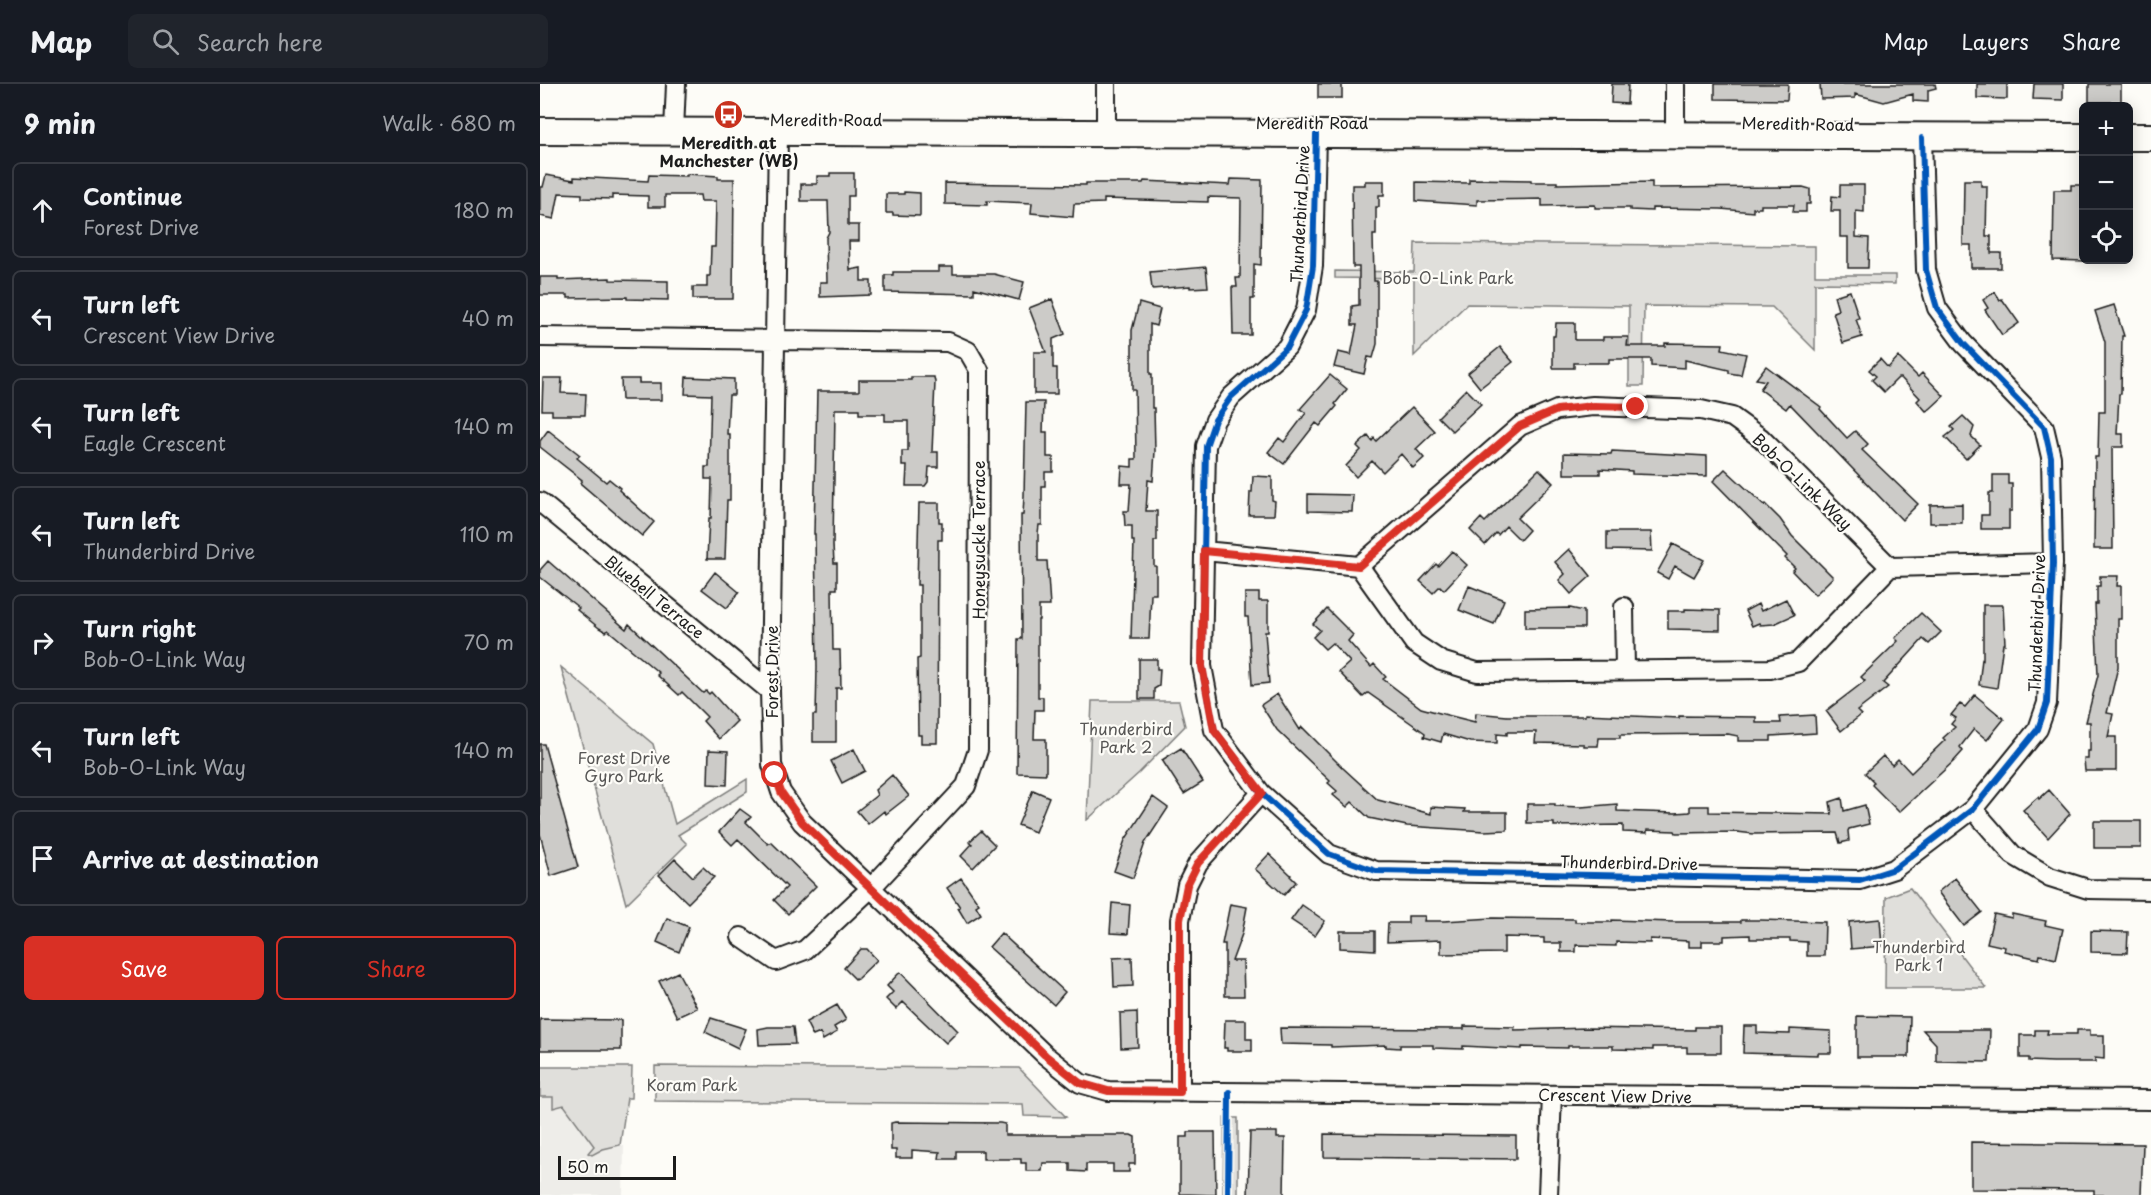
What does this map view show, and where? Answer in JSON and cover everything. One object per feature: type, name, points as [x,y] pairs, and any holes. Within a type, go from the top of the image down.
[{"type":"street","points":[[674,131],[675,84]]},
{"type":"street","points":[[1106,84],[1106,133]]},
{"type":"street","points":[[1675,84],[1675,135]]},
{"type":"street","name":"Meredith Road","points":[[540,130],[778,133],[2079,137]]},
{"type":"street","name":"Forest Drive","points":[[778,133],[770,691],[772,765],[781,792],[802,822],[1045,1055],[1080,1083]]},
{"type":"street","name":"Thunderbird Drive","points":[[1316,135],[1313,266],[1305,310],[1287,347],[1231,397],[1215,420],[1206,446],[1202,666],[1214,730],[1262,793],[1329,854],[1376,871],[1860,880],[1894,869],[1973,809],[2038,729],[2047,702],[2053,563],[2051,458],[2044,427],[1963,343],[1937,308],[1926,270],[1922,138]]},
{"type":"street","points":[[2133,137],[2151,137]]},
{"type":"street","points":[[540,337],[776,341]]},
{"type":"street","name":"Honeysuckle Terrace","points":[[741,937],[776,961],[805,950],[871,888],[966,786],[978,750],[979,370],[968,351],[948,342],[776,341]]},
{"type":"street","name":"Bob-O-Link Way","points":[[1359,566],[1520,426],[1557,410],[1593,406],[1701,410],[1732,417],[1761,438],[1890,567]]},
{"type":"street","name":"Bluebell Terrace","points":[[540,502],[770,691]]},
{"type":"street","points":[[1204,551],[1359,566],[1414,643],[1440,661],[1477,672],[1770,669],[1798,662],[1890,567],[2053,563]]},
{"type":"street","points":[[1624,607],[1625,670]]},
{"type":"street","points":[[1180,1092],[1180,920],[1187,885],[1198,863],[1262,793]]},
{"type":"street","points":[[1973,809],[2013,855],[2050,877],[2088,890],[2151,890]]},
{"type":"street","name":"Crescent View Drive","points":[[1080,1083],[1108,1091],[2151,1100]]},
{"type":"street","points":[[1548,1195],[1552,1095]]},
{"type":"shaded area","points":[[540,1097],[553,1097],[552,1106],[556,1108],[564,1105],[595,1146],[592,1155],[611,1146],[624,1145],[623,1195],[540,1195]]},
{"type":"green space","name":"Bob-O-Link Park","points":[[1415,243],[1815,246],[1815,275],[1895,275],[1895,284],[1815,283],[1815,350],[1772,307],[1644,306],[1643,386],[1629,386],[1629,306],[1467,304],[1414,356],[1414,279],[1335,278],[1335,271],[1414,272]]},
{"type":"green space","name":"Forest Drive Gyro Park","points":[[561,667],[653,744],[675,824],[747,779],[747,792],[678,835],[687,844],[626,904]]},
{"type":"green space","name":"Thunderbird Park 2","points":[[1092,701],[1179,701],[1185,726],[1139,773],[1087,820]]},
{"type":"green space","name":"Thunderbird Park 1","points":[[1910,888],[1986,988],[1885,988],[1886,897]]},
{"type":"green space","name":"Koram Park","points":[[655,1066],[1019,1068],[1066,1117],[1024,1116],[1023,1104],[655,1101]]},
{"type":"green space","points":[[540,1067],[632,1067],[631,1098],[627,1098],[620,1145],[603,1149],[592,1155],[588,1153],[594,1146],[564,1105],[553,1108],[553,1097],[540,1097]]},
{"type":"green space","points":[[1224,1118],[1238,1118],[1238,1195],[1223,1195]]},
{"type":"building","points":[[1318,84],[1342,84],[1342,98],[1318,98]]},
{"type":"building","points":[[1612,84],[1628,84],[1627,104],[1611,103]]},
{"type":"building","points":[[1715,84],[1788,84],[1787,100],[1715,99]]},
{"type":"building","points":[[1820,84],[1935,84],[1936,88],[1928,90],[1928,102],[1913,101],[1913,94],[1884,102],[1855,94],[1855,98],[1821,99]]},
{"type":"building","points":[[1977,84],[2007,84],[2007,99],[1977,98]]},
{"type":"building","points":[[2034,84],[2063,84],[2063,100],[2033,99]]},
{"type":"building","points":[[2089,84],[2121,84],[2121,102],[2089,102]]},
{"type":"building","points":[[830,173],[854,173],[854,196],[848,196],[848,225],[859,225],[859,241],[849,241],[850,270],[861,268],[861,281],[871,281],[871,295],[820,297],[820,282],[827,282],[828,201],[801,201],[801,184],[817,184],[817,176],[830,176]]},
{"type":"building","points":[[687,174],[734,179],[733,299],[693,299],[693,287],[707,287],[707,276],[710,276],[711,247],[715,247],[716,201],[701,201],[700,195],[665,195],[665,207],[648,207],[648,196],[612,195],[612,199],[582,198],[582,194],[559,193],[554,219],[540,216],[540,187],[543,187],[546,175],[574,180],[574,177],[648,181],[649,175],[687,176]]},
{"type":"building","points":[[1231,179],[1262,180],[1261,265],[1254,264],[1251,335],[1233,335],[1232,287],[1237,287],[1236,278],[1240,278],[1241,198],[1208,197],[1208,202],[1104,199],[1104,203],[1074,204],[1073,217],[1031,213],[1032,203],[987,201],[987,205],[945,204],[945,183],[1086,185],[1086,183],[1143,183],[1144,181],[1230,185]]},
{"type":"building","points":[[1469,179],[1531,180],[1531,182],[1557,182],[1557,184],[1652,182],[1652,188],[1803,187],[1810,189],[1810,204],[1806,204],[1806,212],[1793,212],[1794,205],[1761,205],[1761,208],[1753,208],[1753,212],[1652,208],[1652,211],[1630,210],[1630,208],[1595,208],[1595,205],[1542,206],[1542,199],[1477,200],[1477,205],[1416,201],[1416,182],[1469,183]]},
{"type":"building","points":[[1964,180],[1981,180],[1981,186],[1987,186],[1986,236],[1991,236],[1991,253],[2001,253],[2001,268],[1971,268],[1971,245],[1963,245]]},
{"type":"building","points":[[1365,181],[1384,181],[1384,195],[1379,195],[1379,207],[1376,207],[1376,235],[1373,235],[1374,281],[1377,281],[1377,344],[1373,358],[1368,357],[1364,374],[1334,367],[1338,352],[1351,355],[1357,325],[1352,325],[1352,306],[1359,305],[1359,267],[1353,267],[1352,185],[1365,185]]},
{"type":"building","points":[[1840,185],[1864,185],[1864,212],[1856,211],[1856,237],[1869,238],[1868,268],[1848,268],[1848,237],[1840,237],[1840,211],[1831,211],[1832,196],[1840,197]]},
{"type":"building","points":[[2071,185],[2079,185],[2079,261],[2053,260],[2054,190],[2071,190]]},
{"type":"building","points":[[904,192],[920,193],[920,216],[886,213],[886,194],[904,194]]},
{"type":"building","points":[[939,267],[953,267],[953,274],[994,274],[1024,282],[1019,300],[974,288],[974,294],[885,292],[885,275],[893,275],[893,272],[939,272]]},
{"type":"building","points":[[1206,267],[1208,287],[1152,289],[1150,272]]},
{"type":"building","points":[[540,277],[558,277],[558,280],[610,278],[610,280],[668,281],[668,300],[627,299],[627,297],[568,298],[568,295],[540,295]]},
{"type":"building","points":[[1850,291],[1859,318],[1856,319],[1862,337],[1843,343],[1833,312],[1838,310],[1834,296]]},
{"type":"building","points":[[1995,292],[2019,323],[2002,335],[1985,310],[1988,308],[1983,300]]},
{"type":"building","points":[[1052,299],[1065,334],[1053,339],[1053,368],[1057,368],[1057,394],[1034,394],[1034,352],[1046,352],[1029,308]]},
{"type":"building","points":[[1139,303],[1160,309],[1156,326],[1150,324],[1150,374],[1152,374],[1155,451],[1153,481],[1148,480],[1146,511],[1157,511],[1157,541],[1154,541],[1156,594],[1151,594],[1149,639],[1131,639],[1134,541],[1132,541],[1132,526],[1125,526],[1124,511],[1129,511],[1131,484],[1121,484],[1122,466],[1132,467],[1132,459],[1136,459],[1135,390],[1132,390],[1132,330]]},
{"type":"building","points":[[2114,305],[2124,336],[2122,336],[2121,394],[2119,394],[2117,434],[2123,434],[2123,447],[2112,447],[2113,549],[2094,549],[2095,457],[2098,457],[2099,412],[2105,412],[2105,342],[2095,311]]},
{"type":"building","points":[[1556,323],[1575,323],[1575,340],[1628,337],[1627,346],[1665,346],[1665,343],[1723,344],[1722,349],[1746,354],[1741,375],[1685,360],[1685,368],[1651,366],[1651,359],[1609,359],[1609,363],[1574,363],[1574,368],[1553,368],[1553,336],[1555,336]]},
{"type":"building","points":[[1500,347],[1513,362],[1480,388],[1468,373]]},
{"type":"building","points":[[1898,357],[1918,377],[1922,373],[1944,396],[1930,409],[1926,411],[1917,401],[1920,398],[1901,378],[1898,378],[1884,392],[1872,380],[1876,376],[1869,370],[1880,359],[1888,368]]},
{"type":"building","points":[[1766,366],[1821,407],[1820,409],[1847,438],[1855,431],[1868,444],[1862,450],[1918,504],[1902,520],[1790,404],[1786,409],[1760,389],[1766,381],[1756,379]]},
{"type":"building","points":[[1330,375],[1347,389],[1335,404],[1337,406],[1320,426],[1316,423],[1284,464],[1268,452],[1279,438],[1284,442],[1306,413],[1300,409]]},
{"type":"building","points":[[686,377],[734,379],[734,395],[729,395],[727,434],[730,434],[730,500],[727,500],[725,559],[707,559],[712,479],[705,479],[705,467],[709,467],[711,395],[685,394]]},
{"type":"building","points":[[911,377],[934,377],[935,382],[932,452],[938,452],[938,467],[929,467],[928,482],[925,486],[906,486],[907,466],[902,466],[902,451],[908,451],[908,421],[885,421],[885,414],[859,414],[859,409],[835,409],[833,545],[834,563],[837,563],[837,589],[832,589],[833,650],[840,650],[841,688],[836,688],[836,742],[813,742],[817,667],[814,534],[817,391],[859,391],[859,380],[911,380]]},
{"type":"building","points":[[543,378],[562,378],[561,393],[586,394],[585,415],[552,415],[552,410],[542,410]]},
{"type":"building","points":[[621,379],[639,379],[639,383],[661,383],[661,400],[622,400]]},
{"type":"building","points":[[1466,389],[1481,404],[1452,431],[1438,417]]},
{"type":"building","points":[[1026,402],[1044,402],[1043,432],[1047,432],[1047,457],[1053,457],[1053,472],[1045,472],[1045,486],[1042,486],[1042,525],[1039,525],[1038,533],[1038,561],[1047,561],[1050,606],[1039,606],[1038,697],[1043,697],[1043,710],[1035,710],[1034,739],[1046,739],[1046,774],[1017,773],[1018,639],[1022,639],[1021,515],[1023,515],[1024,496]]},
{"type":"building","points":[[1412,407],[1435,431],[1416,449],[1424,458],[1413,468],[1401,454],[1383,472],[1372,461],[1356,477],[1346,466],[1361,450],[1357,446],[1368,436],[1372,441],[1374,438],[1376,441]]},
{"type":"building","points":[[1963,416],[1974,427],[1971,436],[1980,445],[1966,459],[1945,437],[1954,430],[1951,427]]},
{"type":"building","points":[[548,430],[580,455],[577,458],[606,482],[609,479],[620,488],[619,490],[654,522],[642,536],[580,483],[582,480],[540,447],[540,441]]},
{"type":"building","points":[[1612,451],[1707,456],[1707,476],[1632,474],[1632,471],[1600,469],[1600,474],[1564,474],[1564,453],[1611,454]]},
{"type":"building","points":[[1539,469],[1553,483],[1517,518],[1529,530],[1520,540],[1506,526],[1485,545],[1470,530],[1481,518],[1485,522]]},
{"type":"building","points":[[1725,469],[1780,519],[1792,536],[1833,577],[1815,595],[1792,571],[1795,568],[1785,558],[1787,556],[1713,481]]},
{"type":"building","points":[[1993,475],[2008,475],[2008,484],[2012,484],[2009,529],[1981,529],[1981,515],[1989,515],[1989,493],[1993,493]]},
{"type":"building","points":[[1253,476],[1272,477],[1274,515],[1249,515]]},
{"type":"building","points":[[1308,494],[1353,495],[1352,512],[1308,511]]},
{"type":"building","points":[[919,503],[939,503],[939,522],[942,522],[942,540],[938,540],[937,743],[921,743],[921,735],[918,735]]},
{"type":"building","points":[[1962,504],[1962,523],[1930,523],[1930,505]]},
{"type":"building","points":[[1607,532],[1651,532],[1652,551],[1607,550]]},
{"type":"building","points":[[1673,544],[1704,560],[1694,577],[1675,566],[1668,579],[1657,573]]},
{"type":"building","points":[[1569,549],[1591,576],[1571,594],[1559,580],[1565,574],[1555,562]]},
{"type":"building","points":[[1452,551],[1467,565],[1444,590],[1440,586],[1433,593],[1420,581]]},
{"type":"building","points":[[548,561],[626,629],[629,624],[703,693],[711,692],[737,721],[719,739],[703,721],[707,717],[682,692],[679,695],[657,675],[659,673],[608,630],[606,632],[599,628],[577,610],[579,608],[540,577],[540,570]]},
{"type":"building","points":[[715,572],[739,592],[727,608],[702,589]]},
{"type":"building","points":[[2100,576],[2118,576],[2117,586],[2121,586],[2118,667],[2107,713],[2113,714],[2108,737],[2116,737],[2116,771],[2085,771],[2084,759],[2088,759],[2088,751],[2090,751],[2090,722],[2086,722],[2098,675],[2095,604],[2097,604],[2097,586],[2100,586]]},
{"type":"building","points":[[1469,586],[1504,600],[1494,624],[1459,610]]},
{"type":"building","points":[[1245,593],[1259,593],[1259,601],[1268,601],[1268,632],[1265,632],[1269,683],[1252,685],[1248,617],[1245,617]]},
{"type":"building","points":[[1786,599],[1794,615],[1774,624],[1760,625],[1759,623],[1752,626],[1745,611],[1758,604],[1761,611]]},
{"type":"building","points":[[1983,605],[2003,605],[2005,644],[2003,644],[1997,688],[1979,685],[1983,660]]},
{"type":"building","points":[[1570,608],[1584,611],[1584,628],[1525,628],[1525,609]]},
{"type":"building","points":[[1327,609],[1353,635],[1348,641],[1371,667],[1374,664],[1386,677],[1383,679],[1421,708],[1447,715],[1475,722],[1476,713],[1507,716],[1585,716],[1585,714],[1679,718],[1679,716],[1756,717],[1756,723],[1781,723],[1780,717],[1815,715],[1816,733],[1771,736],[1771,741],[1738,741],[1738,736],[1728,734],[1620,735],[1620,738],[1599,738],[1598,746],[1584,746],[1584,744],[1535,743],[1536,732],[1507,732],[1507,735],[1497,734],[1497,743],[1470,742],[1443,734],[1441,742],[1424,737],[1425,733],[1368,693],[1363,697],[1339,672],[1350,662],[1332,643],[1325,649],[1313,637],[1320,630],[1313,624]]},
{"type":"building","points":[[1685,609],[1720,610],[1720,630],[1668,629],[1668,611],[1685,611]]},
{"type":"building","points":[[1921,613],[1941,632],[1929,644],[1923,639],[1883,683],[1888,687],[1857,711],[1861,715],[1841,731],[1826,711],[1865,681],[1861,677],[1898,641],[1895,638]]},
{"type":"building","points":[[1139,659],[1157,659],[1157,669],[1160,669],[1159,686],[1154,689],[1154,699],[1139,699]]},
{"type":"building","points":[[1277,694],[1300,730],[1302,727],[1378,800],[1431,814],[1431,807],[1465,809],[1464,812],[1507,812],[1507,830],[1484,831],[1407,826],[1369,818],[1352,802],[1347,807],[1333,795],[1337,791],[1328,783],[1330,781],[1277,730],[1261,705]]},
{"type":"building","points":[[1975,695],[2004,719],[1987,740],[1974,729],[1960,747],[1963,751],[1954,761],[1899,812],[1872,785],[1874,782],[1865,773],[1883,756],[1892,765],[1898,759],[1911,773],[1955,727],[1951,724],[1956,718],[1951,715],[1960,704],[1965,707]]},
{"type":"building","points":[[540,744],[544,744],[578,867],[551,876],[540,834]]},
{"type":"building","points":[[1181,748],[1203,782],[1184,794],[1162,760]]},
{"type":"building","points":[[854,749],[865,771],[842,783],[831,761]]},
{"type":"building","points":[[709,750],[728,751],[727,785],[708,784]]},
{"type":"building","points":[[892,775],[909,796],[886,814],[884,811],[868,824],[857,811],[877,795],[875,790]]},
{"type":"building","points":[[1033,790],[1049,797],[1035,832],[1018,825]]},
{"type":"building","points":[[2049,790],[2070,814],[2048,838],[2023,810]]},
{"type":"building","points":[[1153,797],[1168,808],[1145,843],[1133,878],[1114,871],[1125,840]]},
{"type":"building","points":[[1842,798],[1844,811],[1865,805],[1869,824],[1849,829],[1849,841],[1840,843],[1837,833],[1676,833],[1675,831],[1647,830],[1647,833],[1623,832],[1623,825],[1554,826],[1554,823],[1527,823],[1527,804],[1581,807],[1617,804],[1617,811],[1675,813],[1690,812],[1690,806],[1709,806],[1709,812],[1832,814],[1830,802]]},
{"type":"building","points":[[740,809],[751,817],[746,822],[768,844],[771,842],[816,886],[788,914],[774,900],[787,887],[738,839],[732,845],[719,832]]},
{"type":"building","points":[[2094,821],[2141,821],[2141,848],[2094,848]]},
{"type":"building","points":[[981,831],[995,845],[973,868],[961,856],[972,844],[969,842]]},
{"type":"building","points":[[1269,854],[1296,882],[1284,895],[1255,869]]},
{"type":"building","points":[[675,859],[693,877],[703,867],[714,877],[688,903],[659,875]]},
{"type":"building","points":[[961,878],[979,904],[976,906],[981,914],[967,923],[958,908],[960,907],[947,888]]},
{"type":"building","points":[[1955,878],[1982,912],[1964,926],[1938,892]]},
{"type":"building","points":[[1112,903],[1130,905],[1128,934],[1110,933]]},
{"type":"building","points":[[1230,904],[1247,907],[1242,934],[1232,961],[1243,961],[1244,996],[1225,996],[1225,944],[1222,944]]},
{"type":"building","points":[[1302,905],[1325,921],[1315,936],[1291,920]]},
{"type":"building","points":[[1994,914],[2012,918],[2012,914],[2046,921],[2045,925],[2063,929],[2056,959],[2040,955],[2039,959],[2004,951],[2005,947],[1987,943]]},
{"type":"building","points":[[1408,916],[1425,916],[1424,921],[1493,918],[1575,919],[1575,922],[1760,920],[1825,922],[1824,956],[1807,956],[1807,942],[1790,941],[1790,939],[1750,939],[1750,935],[1724,936],[1724,941],[1702,941],[1702,947],[1689,947],[1689,941],[1650,939],[1650,943],[1616,942],[1616,946],[1576,945],[1576,952],[1561,952],[1561,943],[1544,943],[1544,938],[1504,937],[1504,953],[1441,954],[1441,940],[1387,942],[1388,923],[1408,923]]},
{"type":"building","points":[[667,918],[689,927],[679,952],[657,942]]},
{"type":"building","points":[[1880,919],[1882,946],[1851,949],[1849,922]]},
{"type":"building","points":[[1340,931],[1375,931],[1375,950],[1340,948]]},
{"type":"building","points":[[2091,931],[2128,932],[2127,953],[2091,952]]},
{"type":"building","points":[[1001,933],[1065,992],[1054,1005],[989,947]]},
{"type":"building","points":[[861,949],[867,949],[877,960],[856,980],[844,968]]},
{"type":"building","points":[[1132,957],[1133,986],[1114,987],[1113,958]]},
{"type":"building","points":[[678,972],[697,1008],[677,1017],[659,981]]},
{"type":"building","points":[[900,972],[958,1031],[946,1043],[903,1002],[896,1009],[886,999],[893,992],[887,986]]},
{"type":"building","points":[[837,1005],[846,1020],[834,1027],[837,1032],[823,1040],[820,1033],[813,1036],[806,1022]]},
{"type":"building","points":[[1137,1012],[1138,1047],[1121,1048],[1120,1013]]},
{"type":"building","points":[[1857,1016],[1910,1017],[1909,1057],[1857,1057]]},
{"type":"building","points":[[711,1018],[746,1029],[738,1048],[705,1032]]},
{"type":"building","points":[[540,1019],[621,1020],[621,1050],[540,1050]]},
{"type":"building","points":[[1225,1020],[1246,1020],[1246,1039],[1252,1039],[1252,1051],[1227,1051],[1227,1048],[1224,1048]]},
{"type":"building","points":[[1464,1026],[1515,1027],[1514,1030],[1587,1028],[1695,1030],[1695,1027],[1721,1027],[1721,1053],[1687,1053],[1687,1047],[1653,1047],[1653,1050],[1613,1049],[1613,1046],[1522,1047],[1522,1049],[1463,1046],[1463,1049],[1433,1048],[1433,1045],[1400,1045],[1400,1048],[1386,1047],[1386,1045],[1331,1047],[1331,1045],[1281,1044],[1280,1028],[1464,1029]]},
{"type":"building","points":[[1744,1026],[1757,1026],[1757,1033],[1790,1034],[1790,1029],[1831,1031],[1831,1053],[1818,1053],[1818,1055],[1743,1053]]},
{"type":"building","points":[[793,1027],[795,1044],[759,1045],[758,1029]]},
{"type":"building","points":[[1923,1030],[1990,1030],[1989,1062],[1936,1061],[1936,1044]]},
{"type":"building","points":[[2035,1030],[2048,1030],[2047,1034],[2077,1034],[2077,1030],[2090,1030],[2090,1035],[2104,1035],[2104,1059],[2095,1058],[2095,1062],[2053,1062],[2029,1061],[2029,1058],[2020,1058],[2020,1035],[2035,1035]]},
{"type":"building","points":[[891,1123],[1000,1123],[1005,1124],[1005,1135],[1131,1135],[1135,1137],[1135,1164],[1129,1164],[1129,1172],[1113,1172],[1113,1164],[1086,1164],[1086,1172],[1070,1171],[1070,1163],[1043,1163],[1042,1171],[1026,1171],[1026,1163],[1021,1163],[1021,1159],[983,1159],[983,1151],[956,1151],[956,1159],[939,1159],[940,1152],[912,1150],[912,1158],[896,1158],[896,1150],[891,1150]]},
{"type":"building","points":[[1188,1132],[1215,1132],[1216,1195],[1180,1194],[1180,1137],[1188,1137]]},
{"type":"building","points":[[1250,1132],[1277,1132],[1277,1138],[1285,1138],[1284,1195],[1248,1195]]},
{"type":"building","points":[[1324,1134],[1516,1136],[1516,1159],[1324,1157]]},
{"type":"building","points":[[1971,1142],[2143,1144],[2141,1195],[2094,1195],[2094,1190],[1971,1189]]},
{"type":"cycle path","points":[[1316,135],[1313,266],[1306,310],[1287,347],[1231,397],[1215,420],[1206,446],[1202,666],[1214,730],[1261,793],[1329,854],[1376,871],[1860,880],[1894,869],[1973,809],[2038,729],[2047,703],[2053,563],[2051,457],[2044,427],[1963,343],[1937,308],[1926,270],[1922,138]]},
{"type":"cycle path","points":[[1228,1195],[1229,1092]]},
{"type":"place","name":"Meredith at Manchester (WB)","points":[[729,114]]},
{"type":"route","points":[[775,775],[781,792],[802,822],[1045,1055],[1080,1083],[1108,1091],[1180,1092],[1180,920],[1187,885],[1198,863],[1262,793],[1214,730],[1202,666],[1204,551],[1359,566],[1520,426],[1557,410],[1593,406],[1636,407]]}]
